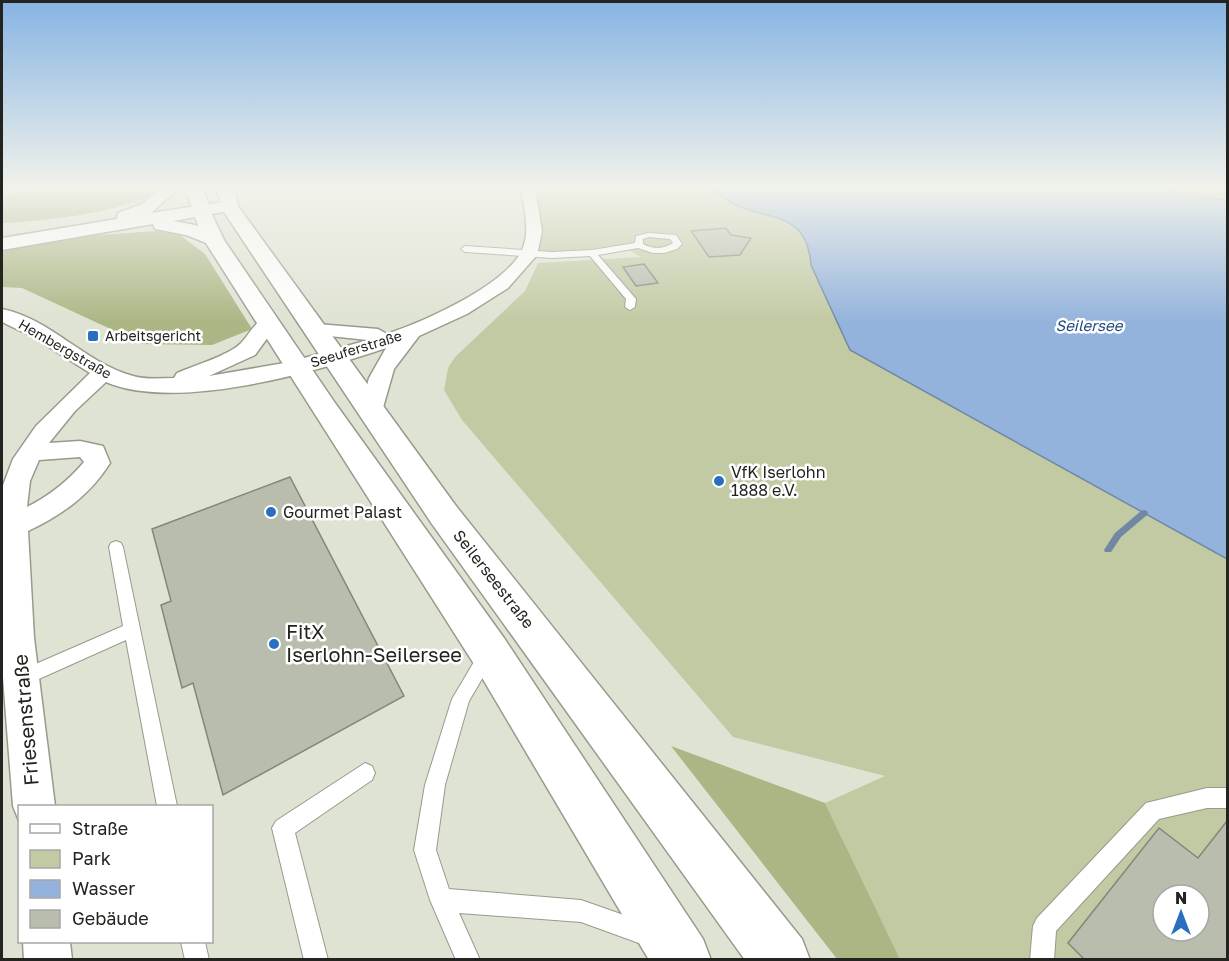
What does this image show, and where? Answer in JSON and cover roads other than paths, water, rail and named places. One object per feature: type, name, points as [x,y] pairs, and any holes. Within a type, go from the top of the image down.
[{"type":"main road","points":[[2,238],[42,233]]},
{"type":"main road","points":[[2,244],[64,233]]},
{"type":"main road","points":[[194,233],[214,240]]},
{"type":"main road","name":"Seilerseestraße","points":[[211,233],[269,322],[316,351]]},
{"type":"main road","name":"Seilerseestraße","points":[[248,233],[316,351],[372,413],[444,514],[781,960]]},
{"type":"main road","name":"Seilerseestraße","points":[[316,351],[324,408],[489,651],[676,951]]},
{"type":"street","points":[[529,254],[534,233]]},
{"type":"street","name":"Seeuferstraße","points":[[316,351],[412,332],[459,312],[492,292],[510,277],[529,254]]},
{"type":"street","name":"Hembergstraße","points":[[2,315],[21,322],[58,343],[103,373],[142,385],[221,383],[316,351]]},
{"type":"street","name":"Hembergstraße","points":[[164,385],[196,374],[247,350],[269,322]]},
{"type":"street","name":"Seeuferstraße","points":[[316,351],[365,336],[412,332]]},
{"type":"street","name":"Seeuferstraße","points":[[372,413],[378,375],[395,350],[412,332]]},
{"type":"street","name":"Friesenstraße","points":[[34,805],[11,683],[10,544],[14,502],[19,475],[32,452],[68,401],[103,373]]},
{"type":"street","points":[[10,544],[83,481],[97,463],[94,452],[80,449],[32,452]]},
{"type":"street","points":[[47,943],[48,960]]},
{"type":"lane","points":[[465,249],[529,254],[592,253],[639,245]]},
{"type":"lane","points":[[592,253],[631,299],[630,307]]},
{"type":"lane","points":[[116,547],[167,805]]},
{"type":"lane","points":[[11,683],[132,630]]},
{"type":"lane","points":[[468,960],[441,900],[425,850],[435,785],[461,699],[489,651]]},
{"type":"lane","points":[[316,960],[283,828],[365,772]]},
{"type":"lane","points":[[1042,960],[1045,926],[1153,810],[1207,798],[1227,798]]},
{"type":"lane","points":[[441,900],[581,911],[676,951]]},
{"type":"lane","points":[[193,943],[196,960]]},
{"type":"water","name":"Seilersee","points":[[800,233],[1227,233],[1227,559],[850,350],[811,265],[808,248]]},
{"type":"waterway","points":[[1108,550],[1118,535],[1144,513]]},
{"type":"place","name":"Arbeitsgericht","points":[[93,336]]},
{"type":"place","name":"VfK Iserlohn 1888 e.V.","points":[[719,481]]},
{"type":"place","name":"Gourmet Palast","points":[[271,512]]},
{"type":"place","name":"FitX Iserlohn-Seilersee","points":[[274,644]]}]
